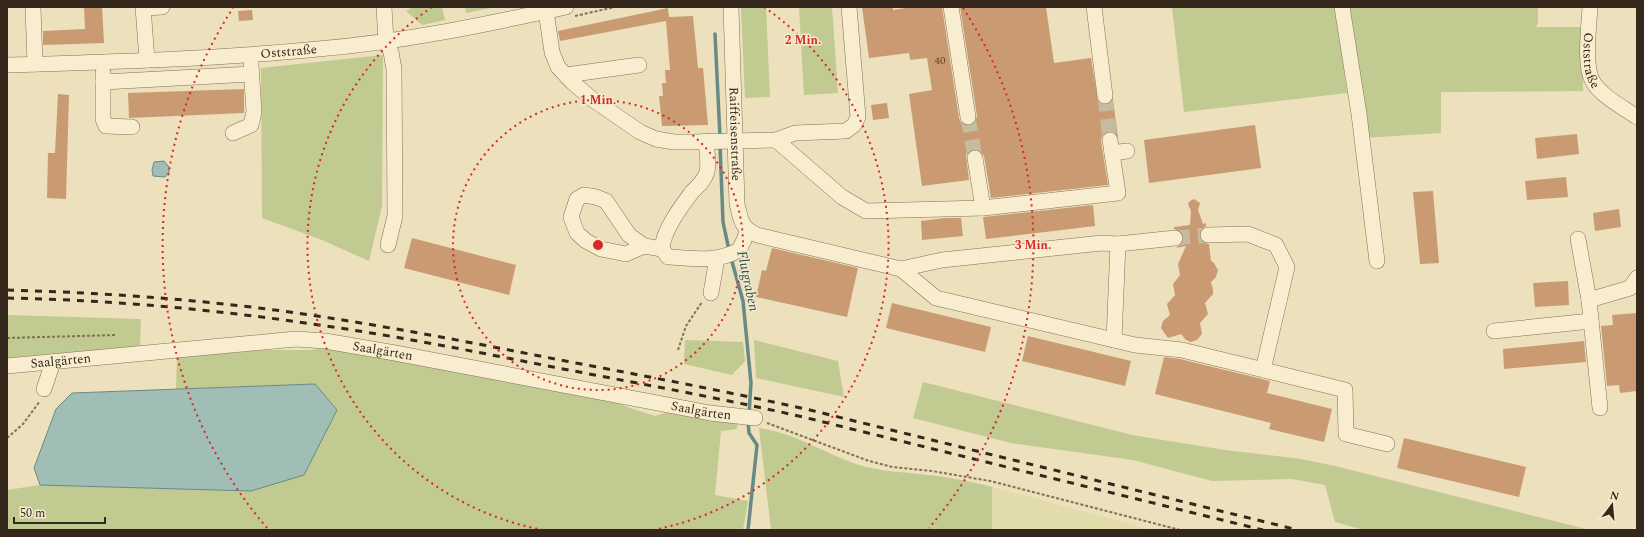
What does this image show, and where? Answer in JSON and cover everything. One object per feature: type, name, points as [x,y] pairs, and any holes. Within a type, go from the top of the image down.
[{"type":"street","points":[[33,7],[34,64]]},
{"type":"street","points":[[147,60],[144,8],[162,7]]},
{"type":"street","points":[[384,7],[386,41],[391,52],[394,69],[395,216],[388,245]]},
{"type":"street","name":"Oststraße","points":[[7,64],[147,60],[318,49],[386,41],[566,7]]},
{"type":"street","name":"Raiffeisenstraße","points":[[731,7],[720,141],[741,221],[746,230]]},
{"type":"street","points":[[546,11],[550,40],[558,67],[592,99],[647,136],[674,142],[776,140],[795,133],[846,131],[854,126],[858,117],[849,7]]},
{"type":"street","points":[[951,7],[968,117]]},
{"type":"street","points":[[1094,7],[1105,96]]},
{"type":"street","points":[[1342,7],[1359,114],[1377,261]]},
{"type":"street","name":"Oststraße","points":[[1590,7],[1588,65],[1592,80],[1601,92],[1637,117]]},
{"type":"street","points":[[233,133],[251,125],[254,112],[250,54]]},
{"type":"street","points":[[103,62],[103,119],[106,126],[132,127]]},
{"type":"street","points":[[566,75],[639,65]]},
{"type":"street","points":[[103,82],[252,74]]},
{"type":"street","points":[[776,140],[842,197],[866,211],[983,208],[1118,193],[1111,146],[1128,151]]},
{"type":"street","points":[[662,249],[662,241],[666,232],[686,201],[703,180],[720,141]]},
{"type":"street","points":[[975,158],[983,208]]},
{"type":"street","points":[[644,246],[626,254],[601,249],[586,241],[577,233],[571,217],[577,199],[584,195],[596,197],[606,201],[629,235],[644,246],[662,249],[668,256],[706,259],[726,255],[739,250],[744,240],[746,230],[757,235],[775,238],[901,270],[936,298],[1135,345],[1182,350],[1345,390],[1346,434],[1387,444]]},
{"type":"street","points":[[1208,235],[1248,234],[1276,245],[1287,267],[1263,370]]},
{"type":"street","points":[[901,270],[942,260],[1102,243],[1118,244],[1175,238]]},
{"type":"street","points":[[1578,239],[1589,300],[1600,408]]},
{"type":"street","points":[[1114,340],[1118,244]]},
{"type":"street","points":[[711,293],[726,255]]},
{"type":"street","points":[[1589,300],[1630,288],[1637,278]]},
{"type":"street","points":[[1494,331],[1591,321]]},
{"type":"street","name":"Saalgärten","points":[[7,366],[53,362],[111,362],[296,339],[394,353],[710,413],[749,417]]},
{"type":"street","points":[[44,389],[53,362]]},
{"type":"path","points":[[678,350],[686,326],[700,304],[711,293]]},
{"type":"path","points":[[7,338],[116,335]]},
{"type":"path","points":[[7,438],[23,424],[42,400],[44,389]]},
{"type":"path","points":[[749,417],[892,467],[932,471],[990,481],[1180,530]]},
{"type":"shaded area","points":[[992,487],[1030,497],[1152,530],[992,530]]},
{"type":"green space","points":[[413,7],[442,7],[445,20],[422,25],[406,11]]},
{"type":"green space","points":[[465,7],[496,7],[466,13]]},
{"type":"green space","points":[[741,7],[766,7],[770,97],[745,98]]},
{"type":"green space","points":[[799,7],[832,7],[838,93],[804,95]]},
{"type":"green space","points":[[1172,7],[1336,7],[1347,93],[1184,112]]},
{"type":"green space","points":[[1345,7],[1538,7],[1538,23],[1536,27],[1584,27],[1583,91],[1441,92],[1441,133],[1364,138]]},
{"type":"green space","points":[[383,55],[382,206],[369,261],[322,240],[262,218],[261,68]]},
{"type":"green space","points":[[7,315],[141,319],[140,346],[7,358]]},
{"type":"green space","points":[[685,340],[743,342],[745,361],[732,375],[684,364]]},
{"type":"green space","points":[[754,340],[838,361],[844,397],[756,378]]},
{"type":"green space","points":[[328,347],[609,399],[655,416],[674,410],[738,422],[737,429],[721,431],[715,495],[748,501],[743,530],[7,530],[7,490],[40,485],[251,491],[315,384],[176,389],[177,357],[265,350],[312,350]]},
{"type":"green space","points":[[923,382],[1132,435],[1225,450],[1301,459],[1335,466],[1590,530],[1364,530],[1335,522],[1325,485],[1292,479],[1212,481],[1133,460],[1011,443],[913,418]]},
{"type":"green space","points":[[759,428],[786,434],[862,466],[883,470],[947,477],[992,487],[992,530],[771,530]]},
{"type":"water","points":[[164,161],[169,167],[169,173],[165,177],[153,176],[152,170],[154,162]]},
{"type":"water","points":[[315,384],[337,410],[304,475],[251,491],[40,485],[34,468],[56,409],[72,393]]},
{"type":"building","points":[[84,7],[102,7],[104,43],[43,45],[43,31],[85,29]]},
{"type":"building","points":[[862,7],[893,7],[893,10],[912,7],[942,7],[959,118],[961,123],[969,126],[974,124],[977,116],[960,7],[1046,7],[1054,63],[1091,58],[1098,101],[1101,104],[1106,105],[1113,100],[1118,137],[1114,132],[1108,131],[1102,136],[1101,141],[1108,185],[991,198],[984,156],[979,150],[974,149],[966,155],[969,180],[922,186],[909,94],[932,90],[927,58],[910,60],[909,53],[869,58]]},
{"type":"building","points":[[668,8],[669,17],[693,16],[698,68],[703,68],[708,125],[662,126],[659,96],[663,96],[662,83],[666,83],[665,70],[670,70],[666,21],[560,41],[558,31]]},
{"type":"building","points":[[252,10],[253,20],[239,21],[238,11]]},
{"type":"building","points":[[244,89],[244,113],[129,118],[128,93]]},
{"type":"building","points":[[58,94],[69,95],[66,199],[47,198],[48,153],[55,153]]},
{"type":"building","points":[[887,103],[889,118],[873,120],[871,105]]},
{"type":"building","points":[[1255,125],[1261,168],[1149,183],[1144,140]]},
{"type":"building","points":[[1577,134],[1579,154],[1537,159],[1535,138]]},
{"type":"building","points":[[1566,177],[1568,197],[1527,200],[1525,181]]},
{"type":"building","points":[[1433,191],[1439,263],[1420,264],[1413,192]]},
{"type":"building","points":[[1194,199],[1200,203],[1198,210],[1203,224],[1206,223],[1206,226],[1200,231],[1200,239],[1204,243],[1209,244],[1211,261],[1218,270],[1216,277],[1211,282],[1213,294],[1205,303],[1208,314],[1200,323],[1202,334],[1197,340],[1191,342],[1186,340],[1181,334],[1168,338],[1161,328],[1163,321],[1170,315],[1167,304],[1175,295],[1173,284],[1180,275],[1178,264],[1186,246],[1176,248],[1183,242],[1184,237],[1182,232],[1174,229],[1174,227],[1190,225],[1191,211],[1188,204]]},
{"type":"building","points":[[1093,205],[1095,226],[986,239],[983,217]]},
{"type":"building","points":[[1619,209],[1621,227],[1595,231],[1593,213]]},
{"type":"building","points":[[961,218],[963,236],[922,240],[921,221]]},
{"type":"building","points":[[412,238],[516,265],[509,295],[404,268]]},
{"type":"building","points":[[772,248],[858,268],[847,317],[756,297],[762,270],[766,271]]},
{"type":"building","points":[[1568,281],[1569,305],[1535,307],[1533,283]]},
{"type":"building","points":[[892,303],[991,327],[985,352],[886,328]]},
{"type":"building","points":[[1637,313],[1637,391],[1620,393],[1619,385],[1607,386],[1601,326],[1613,325],[1612,315]]},
{"type":"building","points":[[1028,336],[1131,361],[1125,386],[1022,361]]},
{"type":"building","points":[[1584,341],[1586,362],[1504,369],[1503,349]]},
{"type":"building","points":[[1164,357],[1180,359],[1270,381],[1267,393],[1332,409],[1324,442],[1269,429],[1271,423],[1155,394]]},
{"type":"building","points":[[1404,438],[1526,467],[1519,497],[1397,468]]},
{"type":"waterway","name":"Flutgraben","points":[[715,34],[720,137]]},
{"type":"waterway","name":"Flutgraben","points":[[720,145],[723,222],[729,250]]},
{"type":"waterway","name":"Flutgraben","points":[[731,258],[743,301],[751,383],[749,414]]},
{"type":"waterway","name":"Flutgraben","points":[[748,422],[749,433],[757,445],[748,530]]},
{"type":"tunnel","points":[[1105,96],[1110,140]]},
{"type":"tunnel","points":[[968,117],[975,158]]},
{"type":"tunnel","points":[[1175,238],[1208,235]]},
{"type":"railway","points":[[7,290],[88,293],[209,302],[330,318],[445,338],[687,384],[814,411],[1298,530]]},
{"type":"railway","points":[[7,298],[87,301],[246,315],[326,326],[440,345],[772,410],[1263,530]]}]
